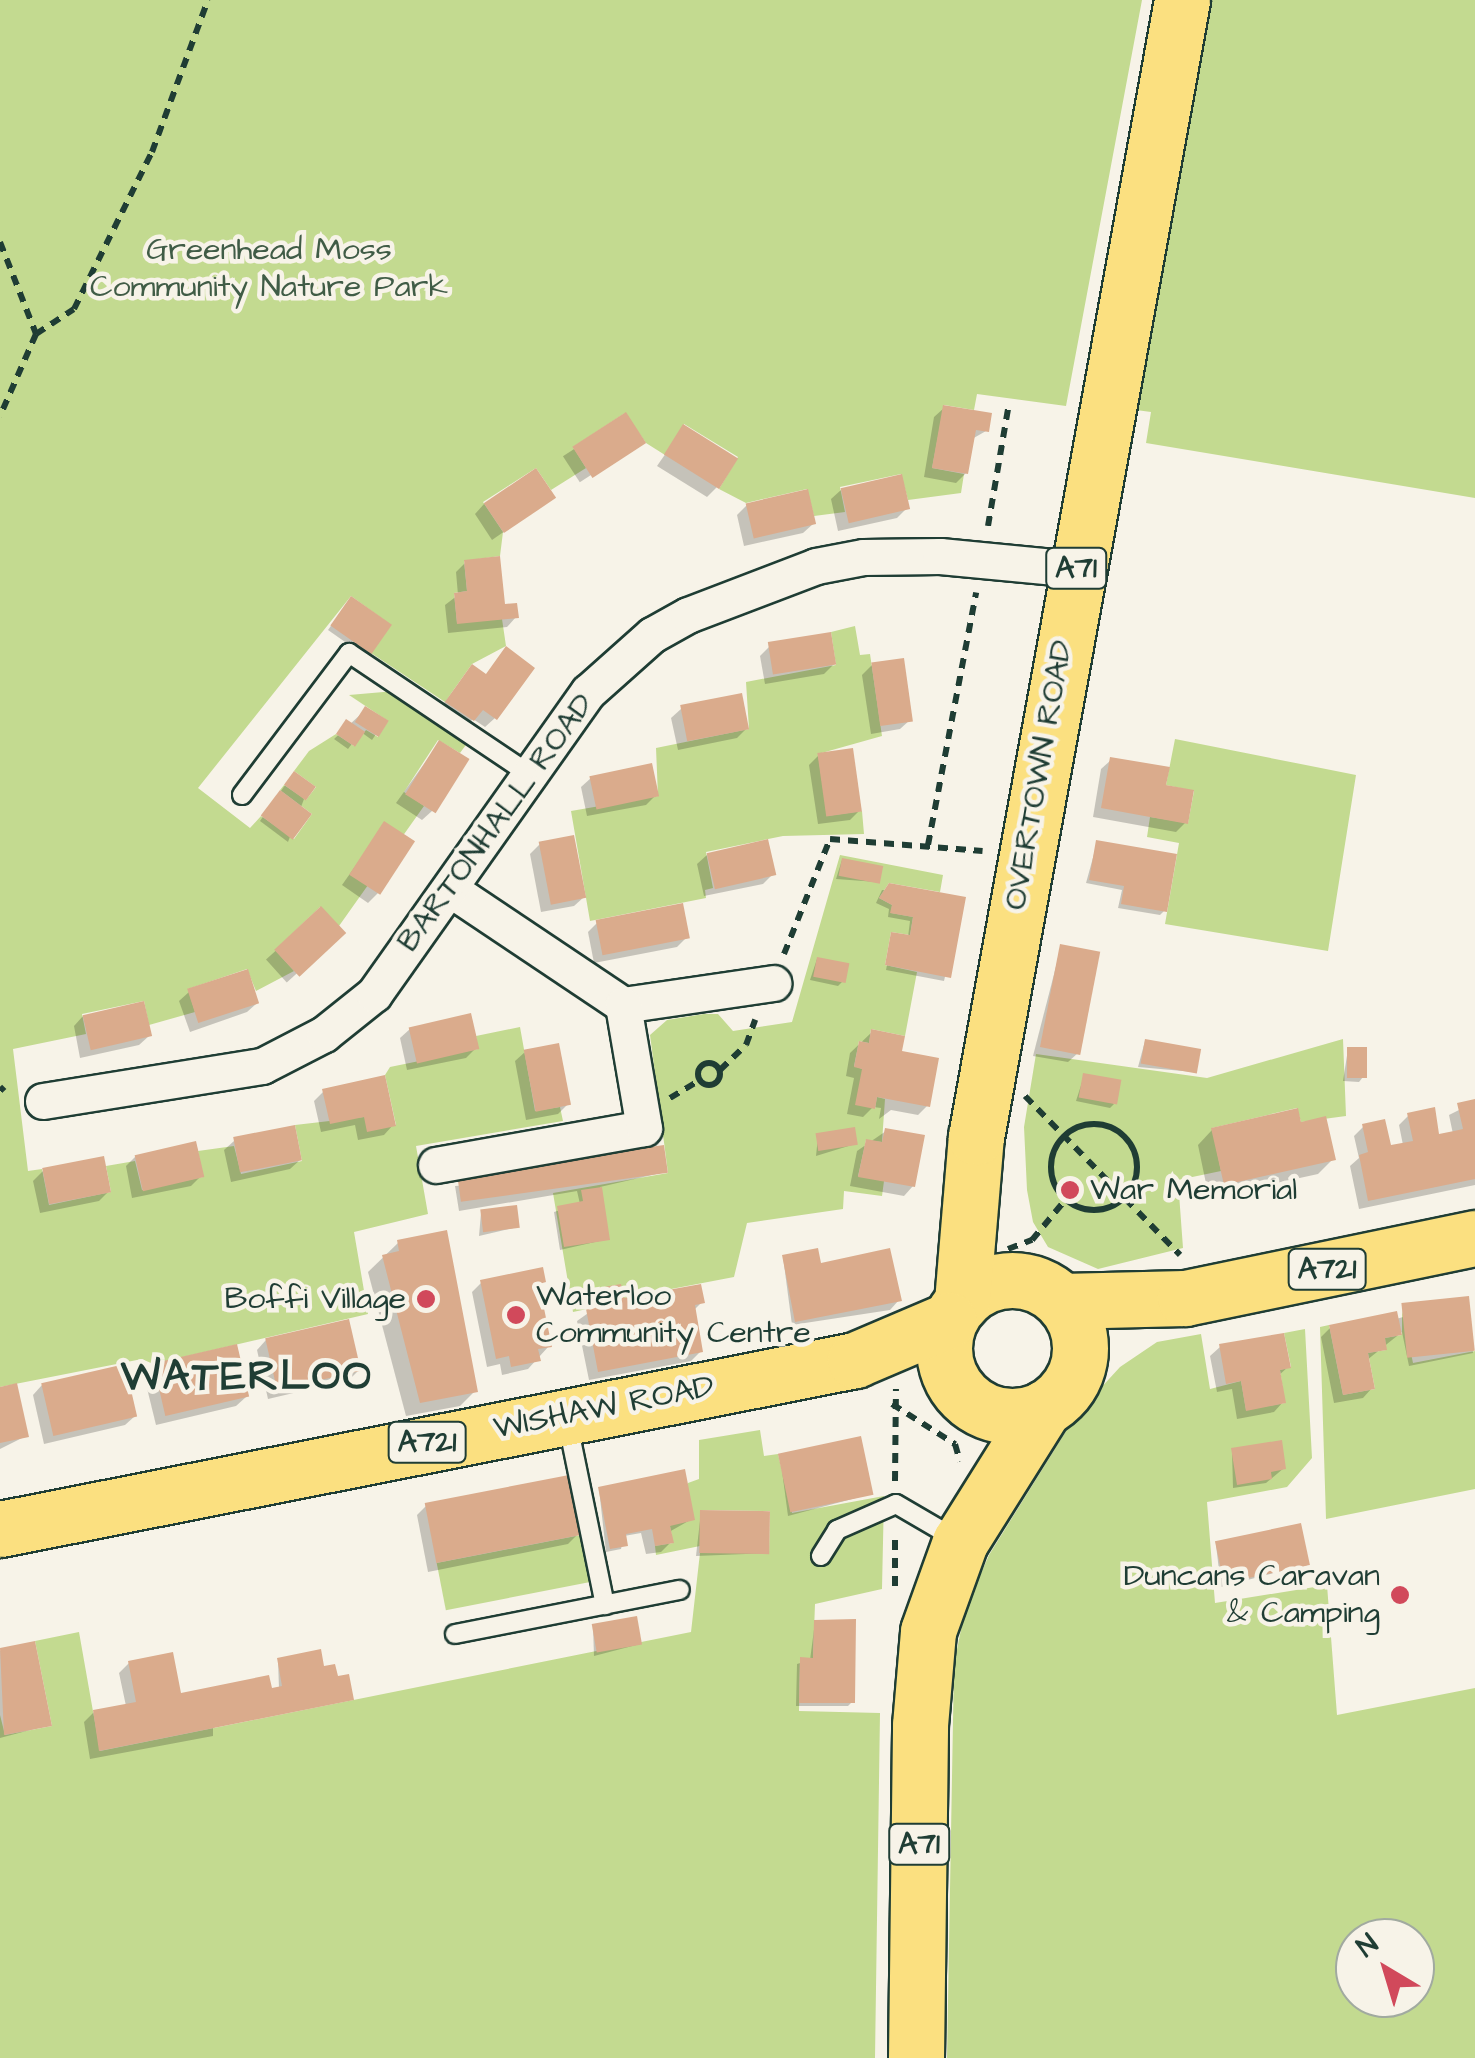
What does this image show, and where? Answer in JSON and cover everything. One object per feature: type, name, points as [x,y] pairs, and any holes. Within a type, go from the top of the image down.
[{"type":"main road","name":"OVERTOWN ROAD","points":[[956,1311],[976,1137],[1024,855],[1182,0]]},
{"type":"main road","name":"OVERTOWN ROAD","points":[[976,1137],[1042,1291]]},
{"type":"main road","name":"A721","points":[[1042,1291],[1201,1295],[1475,1238]]},
{"type":"main road","points":[[883,1378],[967,1399],[1008,1416],[1044,1408],[1060,1396],[1079,1360],[1074,1320],[1042,1291],[1000,1280],[956,1311],[945,1362],[967,1399],[974,1477]]},
{"type":"main road","name":"A721","points":[[1079,1360],[1201,1295]]},
{"type":"main road","name":"WISHAW ROAD","points":[[0,1529],[566,1415],[883,1378],[956,1311]]},
{"type":"main road","name":"A71","points":[[916,2058],[920,1724],[928,1631],[960,1542],[974,1477],[1044,1408]]},
{"type":"street","name":"BARTONHALL ROAD","points":[[43,1101],[262,1066],[324,1034],[374,994],[526,772],[613,665],[688,615],[816,566],[863,557],[1076,569]]},
{"type":"street","points":[[450,888],[622,1005],[773,982]]},
{"type":"street","points":[[436,1165],[644,1128],[622,1005]]},
{"type":"lane","points":[[242,794],[349,652],[526,772]]},
{"type":"lane","points":[[566,1415],[604,1604]]},
{"type":"lane","points":[[821,1556],[836,1530],[896,1504],[960,1542]]},
{"type":"lane","points":[[454,1634],[680,1590]]},
{"type":"path","points":[[0,416],[36,334],[74,309],[152,152],[208,0]]},
{"type":"path","points":[[0,242],[36,334]]},
{"type":"path","points":[[928,845],[1008,409]]},
{"type":"path","points":[[720,1070],[746,1045],[830,839],[1024,855]]},
{"type":"path","points":[[990,1059],[1124,1198],[1201,1295]]},
{"type":"path","points":[[1091,1124],[1120,1132],[1137,1172],[1124,1198],[1100,1210],[1063,1197],[1052,1160],[1064,1136],[1091,1124]]},
{"type":"path","points":[[883,1378],[955,1444],[974,1477]]},
{"type":"path","points":[[883,1378],[896,1504],[895,1593]]},
{"type":"green space","name":"Greenhead Moss Community Nature Park","points":[[0,0],[1142,0],[1066,406],[977,394],[974,410],[944,405],[932,468],[964,474],[961,493],[908,500],[901,474],[840,487],[845,512],[814,516],[807,489],[746,503],[719,489],[738,457],[684,424],[665,455],[646,443],[625,413],[573,447],[586,468],[551,490],[536,468],[483,502],[503,532],[500,556],[464,561],[467,591],[454,593],[457,623],[502,619],[506,646],[472,664],[445,702],[371,653],[391,625],[351,596],[198,788],[250,828],[261,816],[294,839],[312,814],[280,790],[284,785],[306,800],[316,787],[294,771],[309,751],[336,734],[354,746],[366,730],[378,737],[388,721],[349,695],[395,691],[468,742],[460,753],[438,740],[404,792],[424,806],[339,926],[320,907],[275,950],[294,971],[256,991],[247,969],[188,989],[195,1012],[149,1025],[144,1001],[82,1014],[86,1034],[13,1049],[28,1171],[42,1169],[49,1205],[111,1192],[106,1166],[135,1161],[142,1190],[203,1177],[198,1151],[234,1146],[241,1174],[302,1161],[295,1125],[364,1117],[396,1125],[385,1075],[390,1067],[478,1049],[476,1036],[520,1027],[535,1111],[560,1107],[563,1121],[416,1146],[428,1214],[354,1232],[368,1314],[153,1364],[142,1359],[0,1387]]},
{"type":"green space","points":[[1204,0],[1475,0],[1475,498],[1146,443],[1151,412],[1136,410],[1140,369]]},
{"type":"green space","points":[[855,626],[860,655],[870,654],[882,736],[818,754],[827,816],[862,811],[864,834],[783,836],[706,852],[713,888],[705,890],[706,898],[590,921],[571,811],[658,796],[656,748],[749,729],[746,682],[836,665],[831,632]]},
{"type":"green space","points":[[1175,739],[1356,775],[1328,951],[1165,924],[1179,843],[1147,837],[1150,817],[1188,823],[1194,791],[1166,785]]},
{"type":"green space","points":[[840,855],[943,875],[940,892],[889,883],[879,898],[892,905],[891,913],[913,917],[910,935],[891,932],[885,965],[917,972],[905,1036],[871,1029],[869,1043],[859,1041],[854,1066],[862,1069],[875,1109],[877,1097],[885,1099],[882,1142],[866,1140],[858,1176],[884,1181],[882,1196],[844,1191],[843,1209],[747,1223],[734,1277],[624,1298],[598,1288],[601,1306],[573,1312],[553,1193],[668,1173],[650,1035],[667,1020],[704,1014],[718,1014],[733,1031],[792,1022]]},
{"type":"green space","points":[[1343,1039],[1346,1116],[1301,1122],[1297,1108],[1212,1128],[1221,1171],[1178,1180],[1183,1248],[1098,1269],[1048,1247],[1033,1222],[1027,1190],[1024,1127],[1036,1054],[1207,1078]]},
{"type":"green space","points":[[1402,1310],[1413,1363],[1475,1351],[1475,1489],[1326,1519],[1320,1327],[1329,1325],[1343,1395],[1375,1389],[1368,1353],[1386,1350],[1385,1338],[1402,1335]]},
{"type":"green space","points":[[1305,1329],[1312,1458],[1287,1487],[1207,1502],[1215,1603],[1327,1585],[1337,1715],[1475,1688],[1475,2058],[947,2058],[954,1664],[965,1610],[989,1555],[1076,1415],[1120,1367],[1157,1342],[1201,1334],[1210,1389],[1241,1381],[1246,1410],[1285,1403],[1280,1370],[1291,1367],[1284,1333]]},
{"type":"green space","points":[[760,1430],[764,1456],[778,1454],[792,1513],[884,1496],[882,1589],[815,1604],[813,1658],[800,1658],[799,1711],[880,1713],[875,2058],[0,2058],[0,1715],[5,1735],[52,1726],[35,1641],[79,1632],[100,1751],[691,1632],[700,1553],[769,1553],[770,1511],[700,1510],[700,1546],[656,1555],[655,1546],[673,1543],[670,1526],[688,1483],[699,1479],[699,1440]]},
{"type":"green space","points":[[581,1535],[590,1582],[446,1610],[437,1563]]},
{"type":"building","points":[[943,405],[992,413],[989,432],[976,430],[968,474],[932,468]]},
{"type":"building","points":[[626,412],[646,443],[592,478],[572,447]]},
{"type":"building","points":[[683,424],[738,458],[719,489],[664,455]]},
{"type":"building","points":[[536,468],[556,498],[504,533],[484,503]]},
{"type":"building","points":[[902,474],[910,509],[849,523],[841,488]]},
{"type":"building","points":[[808,489],[816,524],[754,538],[746,503]]},
{"type":"building","points":[[500,556],[505,604],[517,603],[519,618],[457,624],[454,593],[467,591],[464,560]]},
{"type":"building","points":[[351,596],[392,625],[371,654],[330,625]]},
{"type":"building","points":[[831,632],[836,665],[773,675],[768,642]]},
{"type":"building","points":[[506,646],[535,668],[497,720],[483,710],[474,721],[445,702],[472,664],[486,674]]},
{"type":"building","points":[[904,658],[913,721],[880,726],[871,663]]},
{"type":"building","points":[[742,693],[749,729],[687,741],[680,705]]},
{"type":"building","points":[[365,706],[389,721],[379,737],[355,722]]},
{"type":"building","points":[[346,719],[365,732],[355,747],[336,734]]},
{"type":"building","points":[[439,740],[470,759],[436,813],[405,794]]},
{"type":"building","points":[[853,748],[862,811],[826,816],[817,753]]},
{"type":"building","points":[[1110,757],[1170,767],[1166,785],[1194,790],[1188,824],[1101,808]]},
{"type":"building","points":[[652,763],[659,796],[596,810],[589,776]]},
{"type":"building","points":[[294,771],[316,787],[306,801],[284,785]]},
{"type":"building","points":[[280,790],[312,814],[293,840],[261,816]]},
{"type":"building","points":[[384,821],[415,841],[380,895],[349,875]]},
{"type":"building","points":[[574,835],[586,898],[551,905],[539,842]]},
{"type":"building","points":[[768,839],[776,875],[715,889],[707,853]]},
{"type":"building","points":[[1096,840],[1177,854],[1167,912],[1121,904],[1124,886],[1089,880]]},
{"type":"building","points":[[842,858],[883,866],[880,884],[839,876]]},
{"type":"building","points":[[889,883],[966,897],[951,978],[885,965],[891,932],[910,935],[913,917],[890,913],[892,905],[879,898]]},
{"type":"building","points":[[683,903],[690,938],[603,955],[596,920]]},
{"type":"building","points":[[321,906],[346,933],[299,977],[274,950]]},
{"type":"building","points":[[1060,944],[1100,952],[1080,1055],[1040,1047]]},
{"type":"building","points":[[817,957],[849,963],[846,983],[813,977]]},
{"type":"building","points":[[248,969],[259,1003],[198,1023],[187,989]]},
{"type":"building","points":[[144,1001],[152,1036],[91,1050],[83,1015]]},
{"type":"building","points":[[471,1013],[479,1049],[417,1063],[409,1027]]},
{"type":"building","points":[[871,1029],[905,1036],[902,1051],[939,1058],[930,1107],[877,1097],[875,1109],[855,1105],[862,1069],[854,1067],[859,1041],[869,1043]]},
{"type":"building","points":[[1145,1039],[1201,1049],[1197,1074],[1141,1064]]},
{"type":"building","points":[[559,1043],[571,1105],[536,1112],[524,1050]]},
{"type":"building","points":[[1347,1047],[1367,1047],[1367,1078],[1347,1078]]},
{"type":"building","points":[[1083,1073],[1121,1080],[1117,1104],[1079,1098]]},
{"type":"building","points":[[385,1075],[396,1126],[367,1132],[364,1117],[330,1124],[322,1089]]},
{"type":"building","points":[[1475,1099],[1475,1179],[1368,1201],[1359,1155],[1368,1152],[1362,1124],[1385,1119],[1391,1145],[1413,1141],[1407,1113],[1435,1107],[1439,1134],[1454,1131],[1463,1129],[1457,1103]]},
{"type":"building","points":[[1298,1108],[1301,1122],[1326,1116],[1336,1160],[1224,1185],[1211,1128]]},
{"type":"building","points":[[295,1125],[302,1160],[240,1172],[233,1137]]},
{"type":"building","points":[[855,1127],[858,1145],[818,1151],[815,1133]]},
{"type":"building","points":[[885,1128],[925,1135],[915,1187],[858,1177],[866,1139],[882,1142]]},
{"type":"building","points":[[196,1141],[204,1177],[143,1191],[135,1155]]},
{"type":"building","points":[[664,1145],[668,1173],[461,1202],[457,1174]]},
{"type":"building","points":[[104,1156],[111,1192],[49,1204],[42,1168]]},
{"type":"building","points":[[602,1187],[610,1240],[564,1247],[557,1206],[583,1201],[581,1190]]},
{"type":"building","points":[[517,1205],[520,1228],[483,1232],[480,1210]]},
{"type":"building","name":"Boffi Village","points":[[447,1230],[478,1392],[420,1403],[382,1255],[399,1251],[397,1240]]},
{"type":"building","points":[[818,1248],[821,1263],[890,1248],[902,1301],[795,1322],[782,1255]]},
{"type":"building","name":"Waterloo Community Centre","points":[[543,1267],[546,1282],[539,1284],[552,1347],[538,1349],[541,1361],[511,1367],[509,1356],[496,1359],[480,1280]]},
{"type":"building","points":[[621,1284],[624,1298],[701,1284],[705,1303],[695,1305],[703,1352],[598,1372],[586,1309],[601,1306],[598,1288]]},
{"type":"building","points":[[1469,1296],[1475,1351],[1407,1358],[1401,1303]]},
{"type":"building","points":[[1397,1311],[1402,1335],[1385,1338],[1387,1350],[1368,1353],[1375,1389],[1343,1395],[1329,1325]]},
{"type":"building","points":[[349,1319],[361,1371],[277,1390],[265,1338]]},
{"type":"building","points":[[1284,1333],[1291,1368],[1280,1370],[1286,1403],[1246,1411],[1241,1381],[1226,1384],[1219,1344]]},
{"type":"building","points":[[237,1344],[249,1397],[165,1416],[153,1363]]},
{"type":"building","points":[[125,1364],[137,1417],[53,1436],[41,1383]]},
{"type":"building","points":[[17,1383],[29,1437],[0,1443],[0,1387]]},
{"type":"building","points":[[861,1436],[873,1495],[790,1512],[778,1454]]},
{"type":"building","points":[[1282,1440],[1286,1469],[1271,1472],[1272,1479],[1237,1485],[1231,1448]]},
{"type":"building","points":[[685,1469],[695,1520],[670,1526],[674,1543],[655,1546],[652,1529],[626,1534],[628,1546],[610,1549],[598,1487]]},
{"type":"building","points":[[569,1475],[581,1535],[436,1563],[425,1503]]},
{"type":"building","points":[[700,1510],[770,1511],[769,1554],[699,1553]]},
{"type":"building","points":[[1301,1523],[1310,1565],[1224,1583],[1215,1541]]},
{"type":"building","points":[[637,1616],[642,1645],[597,1653],[592,1624]]},
{"type":"building","points":[[856,1619],[855,1703],[799,1703],[800,1657],[813,1658],[814,1620]]},
{"type":"building","points":[[35,1641],[52,1726],[4,1735],[0,1648]]},
{"type":"building","points":[[321,1649],[324,1666],[335,1664],[338,1676],[349,1674],[354,1700],[99,1751],[93,1710],[136,1702],[128,1661],[173,1652],[181,1693],[269,1675],[272,1688],[282,1686],[277,1658]]},
{"type":"place","name":"War Memorial","points":[[1070,1190]]},
{"type":"place","name":"Boffi Village","points":[[426,1299]]},
{"type":"place","name":"Waterloo Community Centre","points":[[516,1315]]},
{"type":"place","name":"Duncans Caravan & Camping","points":[[1400,1595]]},
{"type":"district","name":"WATERLOO","points":[[247,1377]]}]
